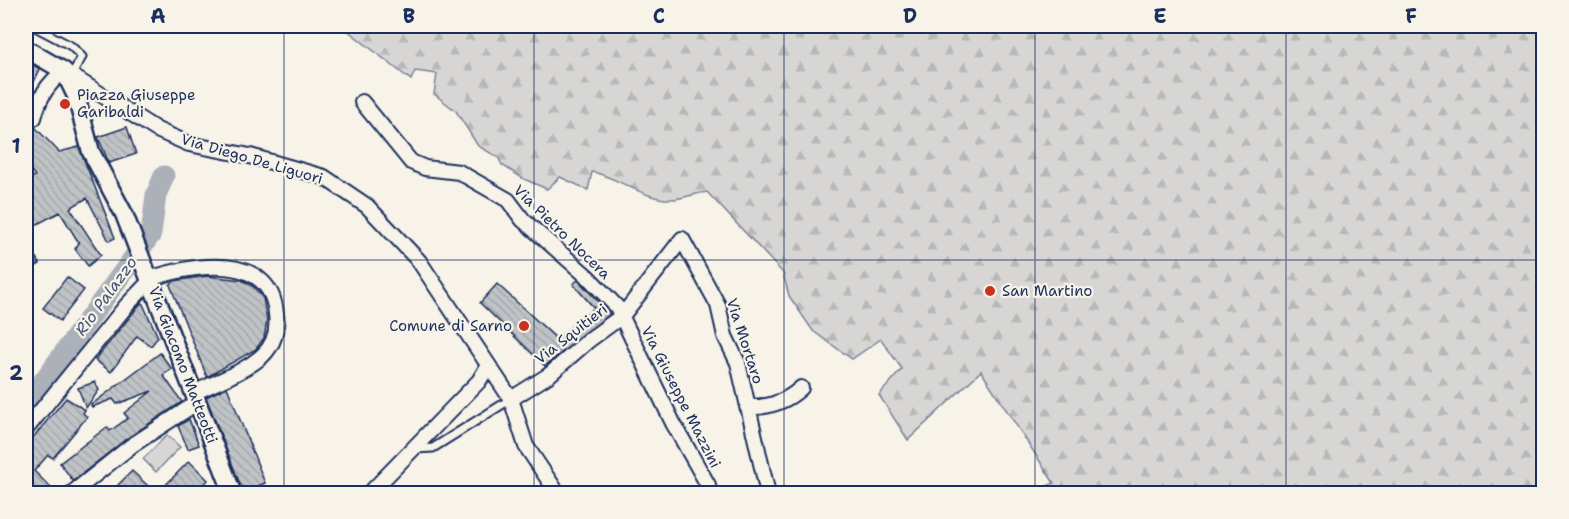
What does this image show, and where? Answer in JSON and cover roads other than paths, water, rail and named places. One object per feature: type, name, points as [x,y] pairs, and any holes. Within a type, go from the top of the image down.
[{"type":"street","name":"Via Diego De Liguori","points":[[26,49],[157,130],[189,144],[250,156],[324,177],[367,206],[419,261],[511,399],[526,446],[558,494]]},
{"type":"street","name":"Via Giacomo Matteotti","points":[[68,74],[91,152],[124,214],[233,494]]},
{"type":"street","points":[[34,118],[43,93],[51,81],[68,74]]},
{"type":"street","points":[[76,96],[96,92]]},
{"type":"street","name":"Via Pietro Nocera","points":[[362,102],[411,162],[425,168],[459,172],[508,200],[512,209],[588,278],[622,316]]},
{"type":"street","name":"Via Squitieri","points":[[511,399],[549,375],[622,316],[682,239]]},
{"type":"street","name":"Via Mortaro","points":[[682,239],[718,305],[725,336],[738,363],[768,494]]},
{"type":"street","points":[[26,429],[148,276],[223,266],[246,270],[261,280],[272,294],[278,329],[263,355],[196,398],[71,494]]},
{"type":"street","name":"Via Giuseppe Mazzini","points":[[622,316],[673,423],[708,485],[710,494]]},
{"type":"street","points":[[369,494],[479,381],[488,366]]},
{"type":"street","points":[[747,407],[765,407],[794,395],[801,388]]},
{"type":"lane","points":[[33,26],[71,46],[82,57],[68,74]]},
{"type":"lane","points":[[412,450],[433,448],[511,399]]},
{"type":"waterway","name":"Rio Palazzo","points":[[26,405],[151,234],[156,195],[164,176]]},
{"type":"place","name":"Piazza Giuseppe Garibaldi","points":[[65,104]]},
{"type":"place","name":"San Martino","points":[[990,291]]},
{"type":"place","name":"Comune di Sarno","points":[[524,326]]}]
